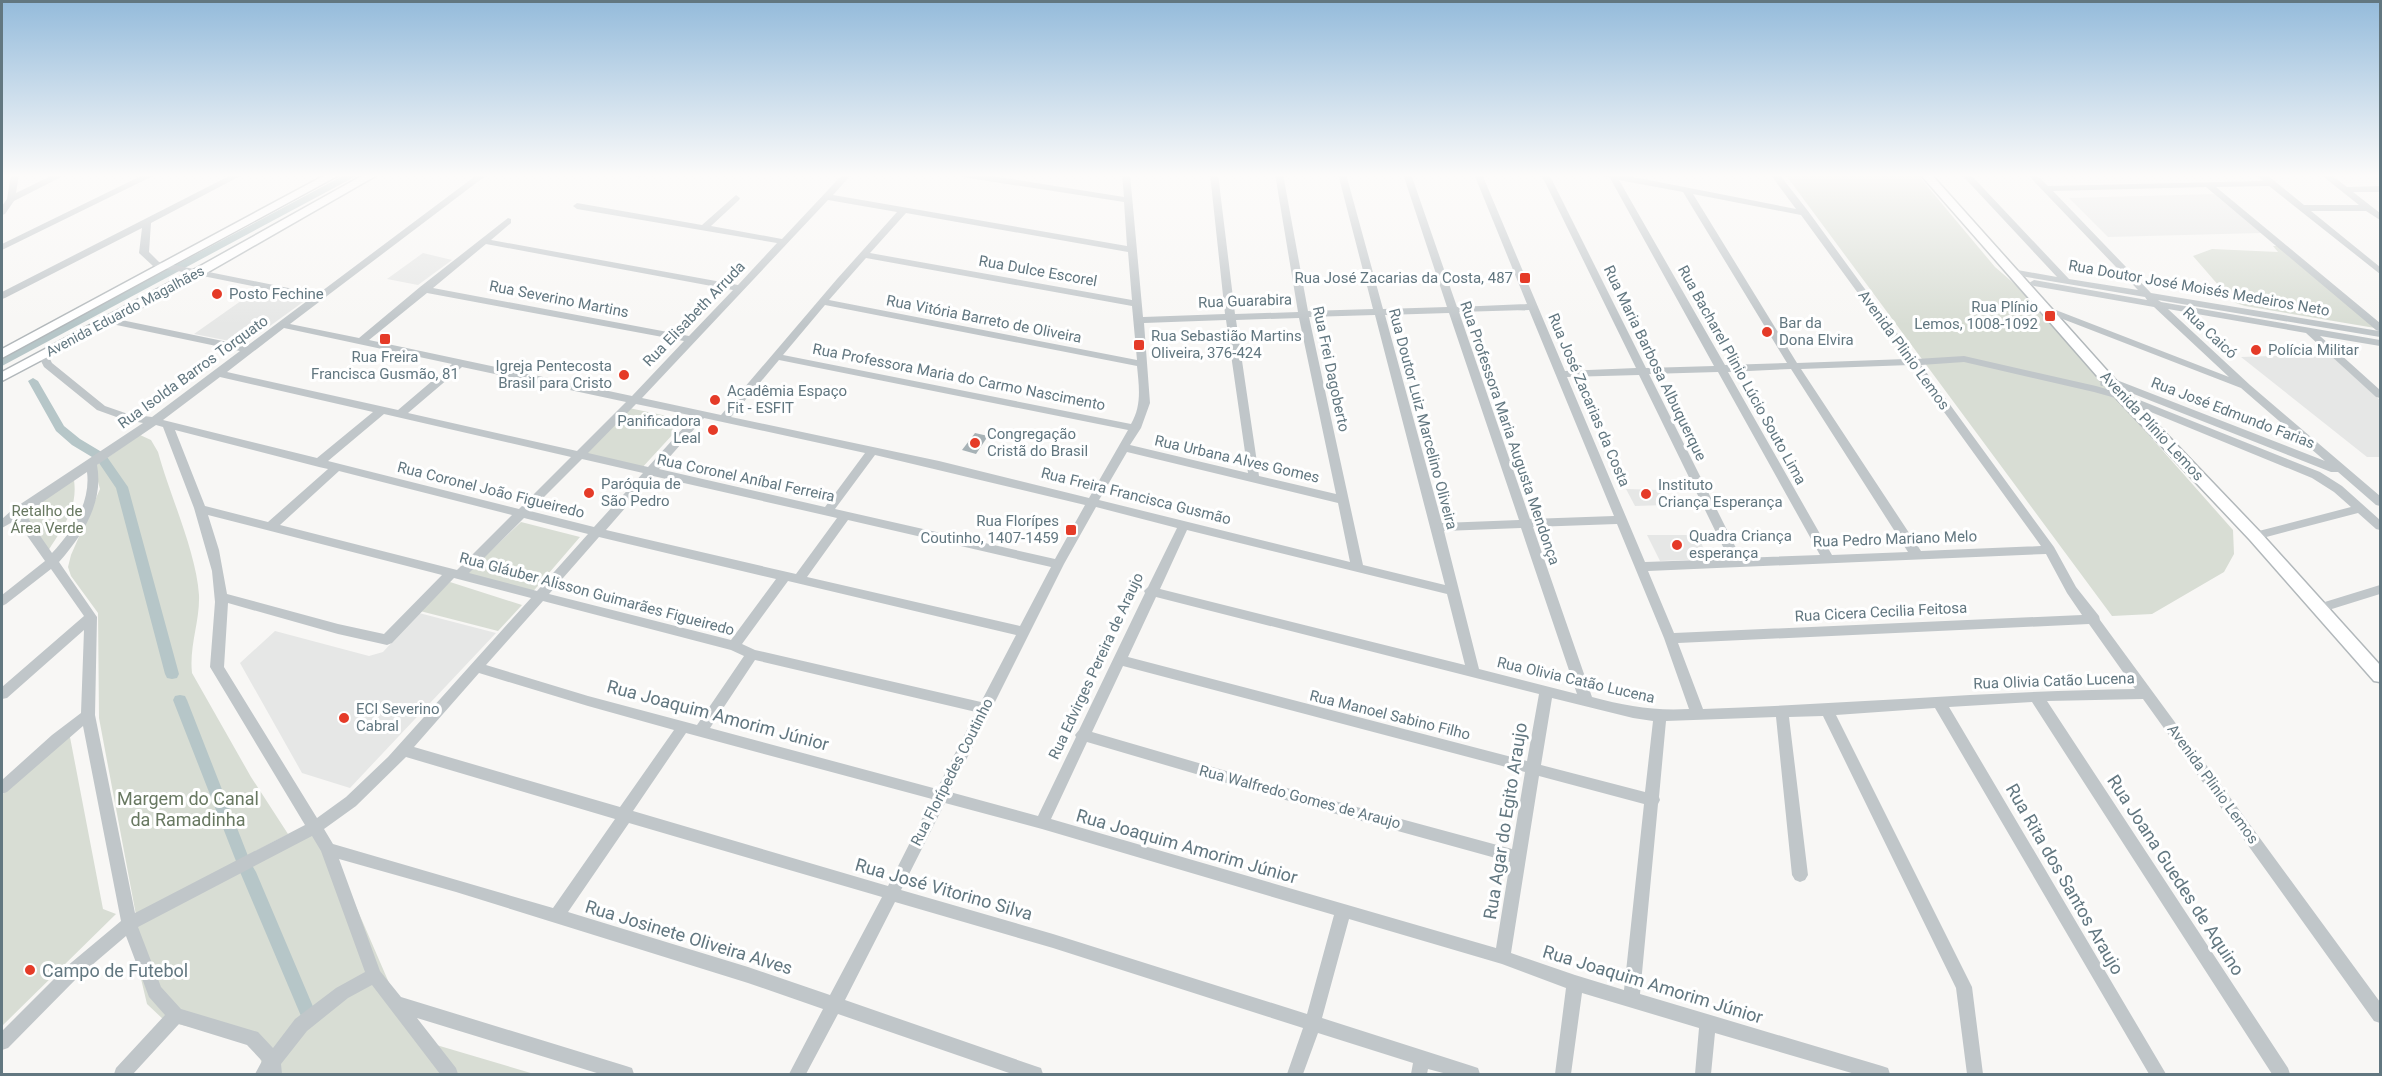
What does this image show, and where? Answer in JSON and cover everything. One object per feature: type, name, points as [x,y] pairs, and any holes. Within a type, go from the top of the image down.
[{"type":"main road","name":"Avenida Eduardo Magalhães","points":[[2,354],[246,224]]},
{"type":"main road","name":"Avenida Eduardo Magalhães","points":[[2,377],[280,224]]},
{"type":"main road","name":"Avenida Plínio Lemos","points":[[1970,224],[2123,397],[2254,536],[2380,676]]},
{"type":"street","points":[[2,247],[49,224]]},
{"type":"street","points":[[2,296],[143,224]]},
{"type":"street","points":[[147,224],[144,253],[156,264],[319,297]]},
{"type":"street","name":"Rua Isolda Barros Torquato","points":[[2,524],[153,421],[417,224]]},
{"type":"street","points":[[361,342],[504,224]]},
{"type":"street","points":[[688,224],[785,242]]},
{"type":"street","points":[[705,227],[708,224]]},
{"type":"street","name":"Rua Elisabeth Arruda","points":[[222,597],[338,629],[387,639],[394,635],[634,400],[689,339],[801,224]]},
{"type":"street","points":[[724,419],[891,224]]},
{"type":"street","points":[[981,224],[1132,250]]},
{"type":"street","name":"Rua Florípedes Coutinho","points":[[797,1074],[1058,564],[1123,447],[1136,428],[1145,403],[1140,320],[1129,224]]},
{"type":"street","points":[[1220,224],[1237,371],[1254,478]]},
{"type":"street","name":"Rua Frei Dagoberto","points":[[1288,224],[1303,314],[1358,569]]},
{"type":"street","name":"Rua Doutor Luiz Marcelino Oliveira","points":[[1355,224],[1437,527],[1473,672]]},
{"type":"street","name":"Rua Professora Maria Augusta Mendonça","points":[[1424,224],[1586,700]]},
{"type":"street","name":"Rua José Zacarias da Costa","points":[[1498,224],[1641,567],[1698,715]]},
{"type":"street","name":"Rua Maria Barbosa Albuquerque","points":[[1570,224],[1738,564]]},
{"type":"street","name":"Rua Bacharel Plinio Lúcio Souto Lima","points":[[1638,224],[1828,558]]},
{"type":"street","points":[[1707,224],[1794,366],[1917,555]]},
{"type":"street","name":"Avenida Plinio Lemos","points":[[1813,224],[2050,550],[2071,590],[2380,1015]]},
{"type":"street","points":[[2012,224],[2065,280]]},
{"type":"street","name":"Rua Caicó","points":[[2081,224],[2158,305],[2246,387],[2380,502]]},
{"type":"street","points":[[2255,224],[2380,328]]},
{"type":"street","points":[[2321,224],[2380,271]]},
{"type":"street","points":[[484,241],[740,288]]},
{"type":"street","name":"Rua Dulce Escorel","points":[[863,255],[1137,304]]},
{"type":"street","name":"Rua Doutor José Moisés Medeiros Neto","points":[[2017,276],[2065,280],[2380,334]]},
{"type":"street","name":"Rua Doutor José Moisés Medeiros Neto","points":[[2017,276],[2158,305],[2380,343]]},
{"type":"street","name":"Rua Severino Martins","points":[[423,289],[689,339]]},
{"type":"street","name":"Rua Vitória Barreto de Oliveira","points":[[822,302],[1141,364]]},
{"type":"street","name":"Rua Guarabira","points":[[1140,320],[1532,307]]},
{"type":"street","points":[[2045,309],[2246,387]]},
{"type":"street","points":[[107,320],[249,350]]},
{"type":"street","name":"Rua Freira Francisca Gusmão","points":[[282,325],[872,451],[1092,502],[1452,591]]},
{"type":"street","points":[[2310,332],[2380,395]]},
{"type":"street","name":"Rua Coronel João Figueiredo","points":[[43,355],[48,365],[100,408],[126,417],[153,421],[596,532],[1024,632]]},
{"type":"street","name":"Rua Professora Maria do Carmo Nascimento","points":[[777,357],[1136,428]]},
{"type":"street","points":[[1560,374],[1964,359],[2123,397],[2316,474],[2338,489],[2380,526]]},
{"type":"street","points":[[400,414],[459,364]]},
{"type":"street","name":"Rua Coronel Aníbal Ferreira","points":[[218,373],[1058,564]]},
{"type":"street","points":[[2096,389],[2110,381]]},
{"type":"street","name":"Rua José Edmundo Farias","points":[[2110,381],[2345,472]]},
{"type":"street","points":[[319,463],[381,411]]},
{"type":"street","points":[[2,1042],[72,972],[129,924],[315,827],[354,801],[403,750],[701,415]]},
{"type":"street","points":[[168,426],[191,487],[202,509],[218,572],[222,597],[216,648],[217,667],[224,682],[328,849],[374,975],[450,1074]]},
{"type":"street","name":"Rua Urbana Alves Gomes","points":[[1123,447],[1343,500]]},
{"type":"street","points":[[828,511],[872,451]]},
{"type":"street","points":[[2,601],[53,560],[72,537],[90,501],[95,476],[91,464]]},
{"type":"street","points":[[270,527],[337,467]]},
{"type":"street","name":"Rua Gláuber Alisson Guimarães Figueiredo","points":[[202,509],[734,646],[752,654],[984,708]]},
{"type":"street","points":[[2254,536],[2360,509]]},
{"type":"street","points":[[17,512],[91,617],[88,715],[129,924],[156,992],[176,1015],[252,1038],[265,1050],[270,1071]]},
{"type":"street","points":[[799,579],[846,515]]},
{"type":"street","points":[[1437,527],[1621,520]]},
{"type":"street","name":"Rua Edvirges Pereira de Araujo","points":[[1041,823],[1150,591],[1184,525]]},
{"type":"street","name":"Rua Pedro Mariano Melo","points":[[1641,567],[2050,550]]},
{"type":"street","points":[[734,646],[786,576]]},
{"type":"street","points":[[2319,608],[2380,590]]},
{"type":"street","name":"Rua Olivia Catão Lucena","points":[[1150,591],[1633,713],[1660,716],[1827,711],[2037,696],[2147,694]]},
{"type":"street","points":[[2,694],[91,617]]},
{"type":"street","name":"Rua Cicera Cecilia Feitosa","points":[[1670,639],[2094,620]]},
{"type":"street","points":[[700,731],[752,654]]},
{"type":"street","name":"Rua Manoel Sabino Filho","points":[[1119,660],[1653,800]]},
{"type":"street","name":"Rua Joaquim Amorim Júnior","points":[[476,667],[683,727],[1041,823],[1502,957],[1575,983],[1708,1022],[1833,1067],[1882,1074]]},
{"type":"street","name":"Rua Agar do Egito Araujo","points":[[1502,957],[1545,691]]},
{"type":"street","name":"Rua Joana Guedes de Aquino","points":[[2037,696],[2282,1074]]},
{"type":"street","name":"Rua Rita dos Santos Araujo","points":[[1939,703],[2158,1074]]},
{"type":"street","points":[[1827,711],[1964,987],[1975,1074]]},
{"type":"street","points":[[1782,713],[1800,874]]},
{"type":"street","points":[[2,788],[88,715]]},
{"type":"street","points":[[1631,999],[1660,716]]},
{"type":"street","points":[[556,917],[683,727]]},
{"type":"street","name":"Rua Walfredo Gomes de Araujo","points":[[1082,735],[1233,779],[1517,856]]},
{"type":"street","name":"Rua José Vitorino Silva","points":[[403,750],[1053,941],[1313,1023],[1421,1066],[1472,1074]]},
{"type":"street","name":"Rua Josinete Oliveira Alves","points":[[328,849],[456,885],[834,1003],[1012,1071],[1035,1074]]},
{"type":"street","points":[[1295,1074],[1313,1023],[1343,912]]},
{"type":"street","points":[[270,1071],[301,1025],[320,1008],[374,975]]},
{"type":"street","points":[[1563,1074],[1575,983]]},
{"type":"street","points":[[394,1003],[626,1074]]},
{"type":"street","points":[[122,1074],[176,1015]]},
{"type":"street","points":[[1703,1074],[1708,1022]]},
{"type":"shaded area","points":[[252,224],[266,224],[2,366],[2,358]]},
{"type":"shaded area","points":[[2095,224],[2250,224],[2261,233],[2108,237]]},
{"type":"shaded area","points":[[423,253],[452,260],[418,285],[387,279]]},
{"type":"shaded area","points":[[255,291],[303,302],[245,344],[194,334]]},
{"type":"shaded area","points":[[2330,354],[2380,400],[2380,457],[2367,457],[2241,357]]},
{"type":"shaded area","name":"Instituto Criança Esperança","points":[[1626,489],[1660,490],[1666,505],[1635,506]]},
{"type":"shaded area","name":"Quadra Criança esperança","points":[[1647,535],[1698,535],[1708,559],[1660,561]]},
{"type":"shaded area","name":"ECI Severino Cabral","points":[[419,613],[496,633],[350,788],[302,773],[240,663],[275,631],[369,656],[383,652]]},
{"type":"green space","points":[[1822,224],[1959,224],[1995,267],[2017,286],[2233,530],[2234,554],[2224,572],[2152,614],[2112,616]]},
{"type":"green space","points":[[2273,246],[2279,246],[2375,328],[2233,302],[2193,256],[2212,249],[2278,252]]},
{"type":"green space","points":[[629,408],[686,420],[640,470],[582,456]]},
{"type":"green space","name":"Margem do Canal da Ramadinha","points":[[140,435],[151,440],[158,452],[188,542],[197,578],[198,614],[192,653],[192,673],[251,777],[288,834],[136,915],[99,718],[98,613],[71,576],[68,567],[100,489],[94,467]]},
{"type":"green space","name":"Retalho de Área Verde","points":[[74,480],[74,500],[71,509],[64,526],[48,551],[20,515]]},
{"type":"green space","points":[[521,522],[580,537],[530,595],[462,578]]},
{"type":"green space","points":[[450,582],[522,605],[498,631],[420,611]]},
{"type":"green space","points":[[69,732],[103,909],[116,914],[2,1026],[2,795]]},
{"type":"green space","name":"Margem do Canal da Ramadinha","points":[[313,832],[332,851],[399,1006],[448,1074],[264,1074],[260,1057],[242,1039],[165,1021],[147,1004],[129,928]]},
{"type":"green space","points":[[433,1044],[534,1074],[458,1074]]},
{"type":"building","name":"Congregação Cristã do Brasil","points":[[975,433],[988,436],[976,454],[962,450]]},
{"type":"waterway","points":[[33,381],[60,428],[76,442],[101,457],[122,487],[172,674]]},
{"type":"waterway","points":[[180,700],[241,856]]},
{"type":"waterway","points":[[248,872],[309,1016]]},
{"type":"place","name":"Rua José Zacarias da Costa, 487","points":[[1525,278]]},
{"type":"place","name":"Posto Fechine","points":[[217,294]]},
{"type":"place","name":"Rua Plínio Lemos, 1008-1092","points":[[2050,316]]},
{"type":"place","name":"Bar da Dona Elvira","points":[[1767,332]]},
{"type":"place","name":"Rua Freira Francisca Gusmão, 81","points":[[385,339]]},
{"type":"place","name":"Rua Sebastião Martins Oliveira, 376-424","points":[[1139,345]]},
{"type":"place","name":"Polícia Militar","points":[[2256,350]]},
{"type":"place","name":"Igreja Pentecosta Brasil para Cristo","points":[[624,375]]},
{"type":"place","name":"Acadêmia Espaço Fit - ESFIT","points":[[715,400]]},
{"type":"place","name":"Panificadora Leal","points":[[713,430]]},
{"type":"place","name":"Congregação Cristã do Brasil","points":[[975,443]]},
{"type":"place","name":"Paróquia de São Pedro","points":[[589,493]]},
{"type":"place","name":"Instituto Criança Esperança","points":[[1646,494]]},
{"type":"place","name":"Rua Florípes Coutinho, 1407-1459","points":[[1071,530]]},
{"type":"place","name":"Quadra Criança esperança","points":[[1677,545]]},
{"type":"place","name":"ECI Severino Cabral","points":[[344,718]]},
{"type":"place","name":"Campo de Futebol","points":[[30,970]]}]
